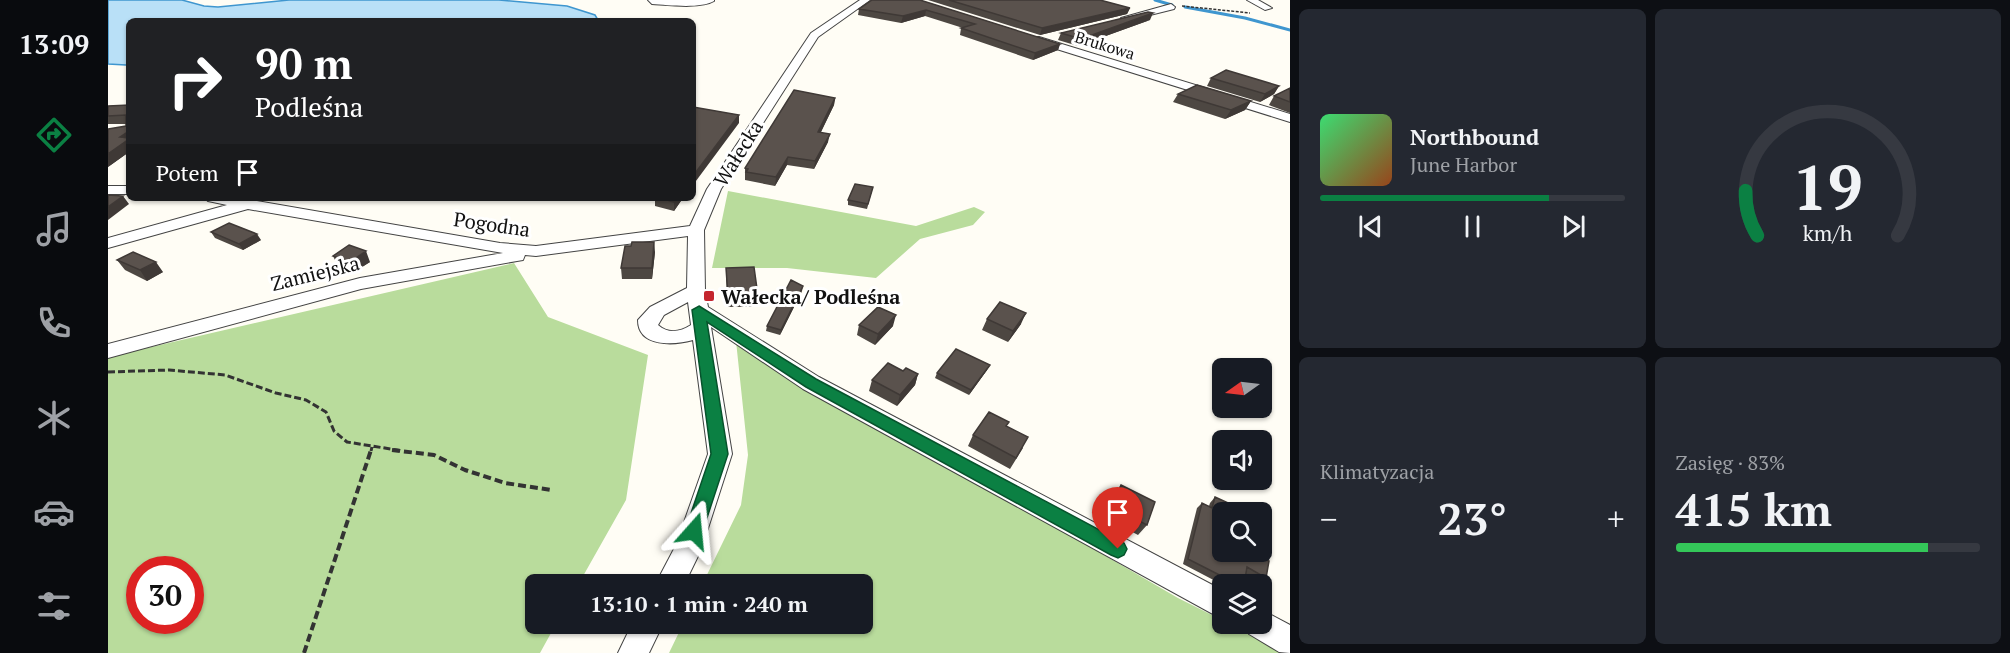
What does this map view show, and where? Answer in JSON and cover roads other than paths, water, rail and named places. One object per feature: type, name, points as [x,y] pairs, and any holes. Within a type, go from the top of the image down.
[{"type":"street","name":"Wałecka","points":[[675,574],[688,550],[720,454],[699,310],[696,230],[714,189],[814,35],[866,0]]},
{"type":"street","points":[[1251,0],[1268,8]]},
{"type":"street","points":[[652,1],[713,1]]},
{"type":"street","points":[[1116,20],[1171,7]]},
{"type":"street","name":"Brukowa","points":[[1061,34],[1033,38],[1290,118]]},
{"type":"street","points":[[108,190],[126,190]]},
{"type":"street","name":"Pogodna","points":[[236,201],[281,203],[500,248],[536,251],[696,230]]},
{"type":"street","points":[[108,243],[252,203]]},
{"type":"street","name":"Zamiejska","points":[[108,351],[360,284],[536,251]]},
{"type":"street","points":[[699,310],[811,383],[1212,600]]},
{"type":"street","points":[[1272,631],[1290,641]]},
{"type":"street","points":[[633,653],[643,634]]},
{"type":"water","points":[[108,0],[182,0],[218,7],[289,0],[499,0],[567,6],[595,15],[597,18],[126,18],[126,65],[108,64]]},
{"type":"waterway","points":[[1155,0],[1172,5]]},
{"type":"waterway","points":[[1185,7],[1245,18],[1290,30]]},
{"type":"place","name":"Wałecka/ Podleśna","points":[[709,296]]}]
